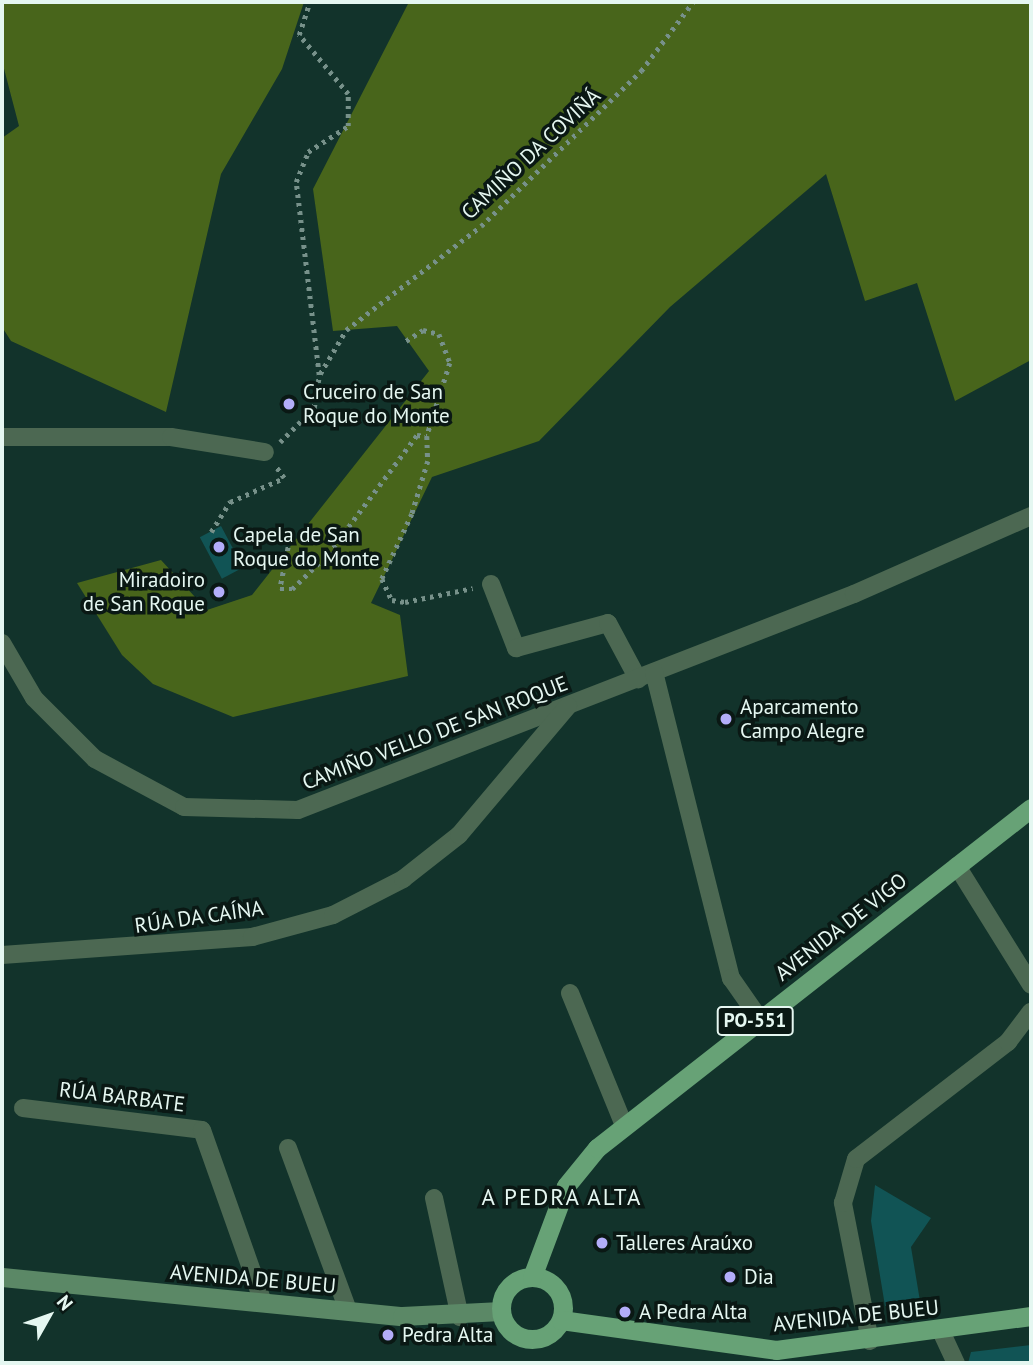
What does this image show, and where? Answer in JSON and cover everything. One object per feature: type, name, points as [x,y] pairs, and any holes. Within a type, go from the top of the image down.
[{"type":"main road","name":"AVENIDA DE VIGO","points":[[532,1277],[566,1186],[624,1125],[1031,808]]},
{"type":"main road","name":"AVENIDA DE BUEU","points":[[2,1277],[348,1310],[460,1317],[501,1311]]},
{"type":"main road","points":[[532,1277],[558,1290],[561,1320],[548,1336],[528,1340],[510,1330],[501,1311],[506,1291],[532,1277]]},
{"type":"main road","name":"AVENIDA DE BUEU","points":[[561,1320],[776,1357],[1031,1315]]},
{"type":"street","points":[[2,437],[171,437],[265,452]]},
{"type":"street","name":"CAMIÑO VELLO DE SAN ROQUE","points":[[2,643],[34,698],[94,759],[184,807],[298,810],[646,675],[1031,516]]},
{"type":"street","points":[[491,584],[516,648],[608,622],[646,675],[687,799],[731,978],[759,1018]]},
{"type":"street","name":"RÚA DA CAÍNA","points":[[2,955],[252,937],[333,915],[403,879],[459,835],[568,706]]},
{"type":"street","points":[[957,866],[1031,985]]},
{"type":"street","points":[[570,993],[624,1125]]},
{"type":"street","points":[[870,1341],[843,1203],[856,1159],[1008,1042],[1031,1012]]},
{"type":"street","name":"RÚA BARBATE","points":[[23,1108],[202,1130],[263,1302]]},
{"type":"street","points":[[288,1148],[348,1310]]},
{"type":"street","points":[[434,1198],[460,1317]]},
{"type":"street","points":[[940,1329],[956,1363]]},
{"type":"path","points":[[211,532],[230,502],[284,478],[265,452],[314,408],[319,375],[296,182],[308,152],[348,126],[348,94],[299,35],[310,2]]},
{"type":"path","name":"CAMIÑO DA COVIÑÁ","points":[[319,375],[346,330],[481,226],[641,71],[693,2]]},
{"type":"path","points":[[406,341],[422,330],[439,334],[450,363],[428,436],[428,461],[412,514],[382,579],[392,600],[405,602],[491,584]]},
{"type":"path","points":[[290,539],[280,589],[292,589],[328,554],[417,435],[428,436]]},
{"type":"green space","points":[[2,2],[304,2],[282,69],[221,174],[166,412],[11,341],[2,327],[2,138],[19,126],[2,61]]},
{"type":"green space","points":[[409,2],[1031,2],[1031,360],[955,401],[917,283],[865,301],[826,174],[670,307],[539,441],[432,477],[371,603],[400,615],[408,676],[233,717],[153,684],[122,655],[77,583],[161,560],[207,610],[252,595],[429,371],[397,326],[333,331],[313,189]]},
{"type":"building","name":"Capela de San Roque do Monte","points":[[221,526],[243,567],[222,579],[200,537]]},
{"type":"building","points":[[875,1185],[931,1218],[911,1247],[920,1301],[885,1306],[871,1221]]},
{"type":"building","points":[[1031,1345],[1031,1363],[968,1363],[971,1352]]},
{"type":"place","name":"Cruceiro de San Roque do Monte","points":[[289,404]]},
{"type":"place","name":"Capela de San Roque do Monte","points":[[219,547]]},
{"type":"place","name":"Miradoiro de San Roque","points":[[219,592]]},
{"type":"place","name":"Aparcamento Campo Alegre","points":[[726,719]]},
{"type":"place","name":"Talleres Araúxo","points":[[602,1243]]},
{"type":"place","name":"Dia","points":[[730,1277]]},
{"type":"place","name":"A Pedra Alta","points":[[625,1312]]},
{"type":"place","name":"Pedra Alta","points":[[388,1335]]},
{"type":"district","name":"A PEDRA ALTA","points":[[562,1197]]}]
